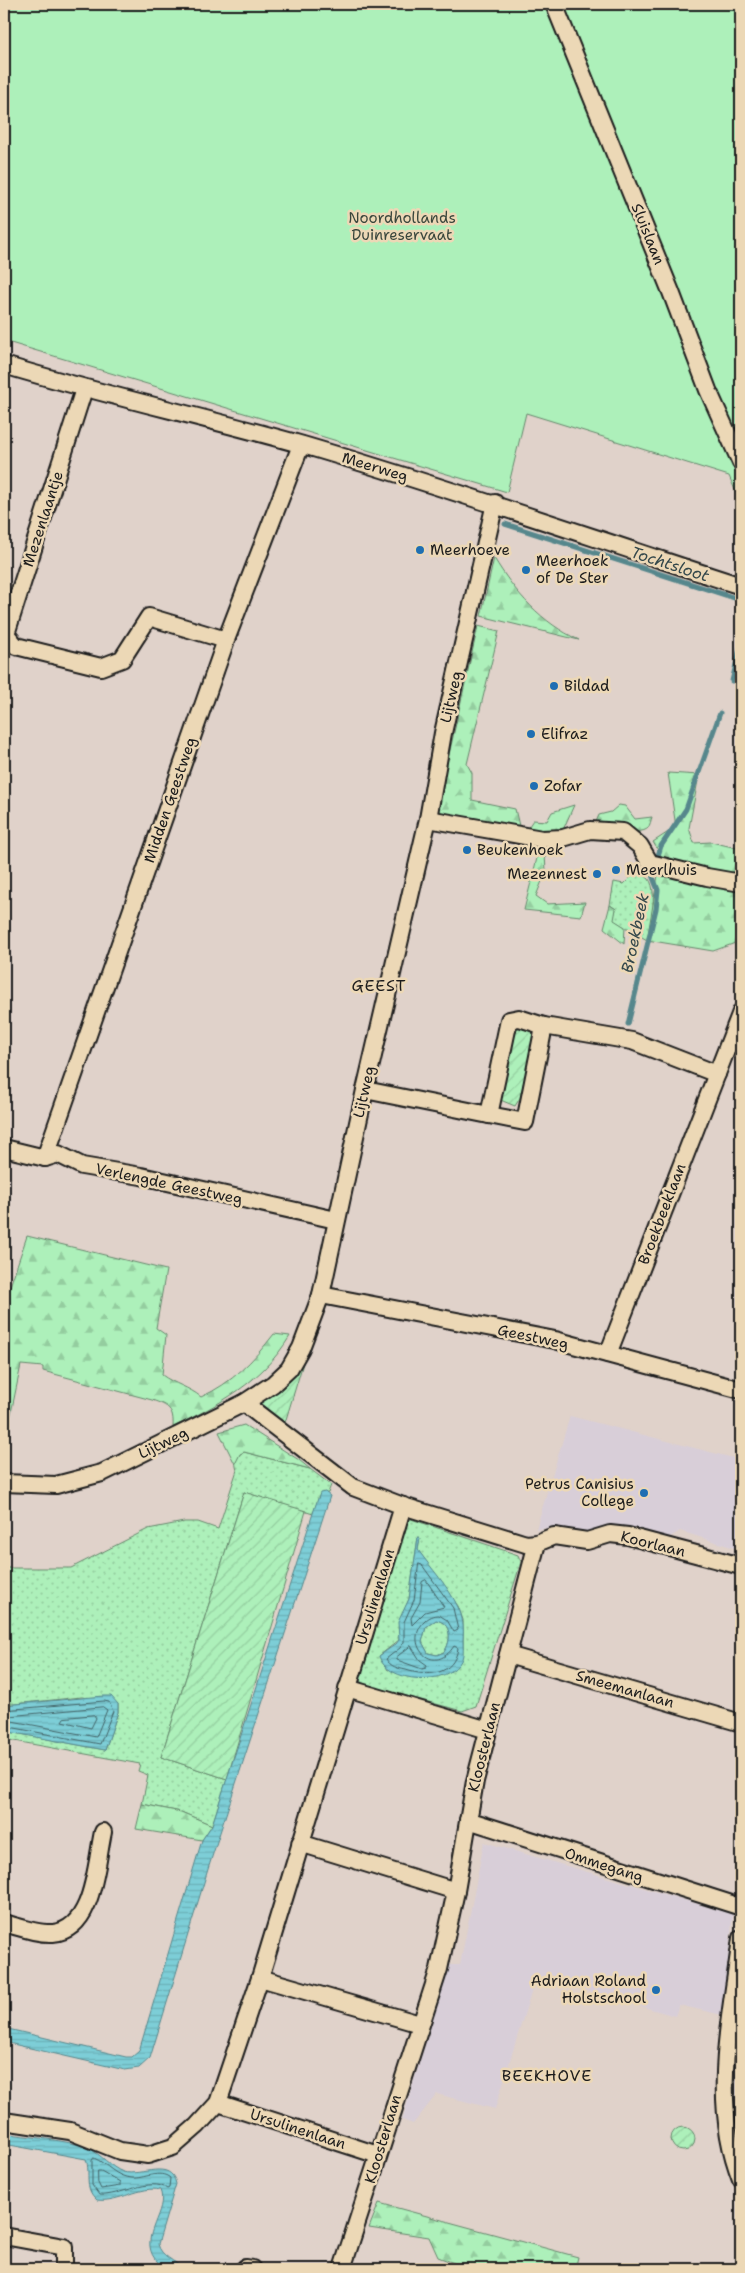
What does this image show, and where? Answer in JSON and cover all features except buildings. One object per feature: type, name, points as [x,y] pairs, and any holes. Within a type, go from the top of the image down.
[{"type":"street","name":"Sluislaan","points":[[554,4],[671,292],[708,390],[741,463]]},
{"type":"street","name":"Meerweg","points":[[4,365],[84,389],[301,445],[495,503],[741,586]]},
{"type":"street","name":"Mezenlaantje","points":[[84,389],[6,634],[16,646],[100,667],[122,659],[149,616],[226,640]]},
{"type":"street","name":"Midden Geestweg","points":[[45,1158],[226,640],[301,445]]},
{"type":"street","name":"Lijtweg","points":[[4,1483],[56,1485],[102,1473],[244,1403],[273,1384],[289,1369],[302,1348],[321,1295],[364,1090],[428,819],[443,733],[495,503]]},
{"type":"street","points":[[428,819],[542,839],[563,838],[590,830],[623,832],[640,846],[656,865],[741,883]]},
{"type":"street","name":"Broekbeeklaan","points":[[608,1354],[741,1012]]},
{"type":"street","points":[[489,1114],[509,1020],[519,1018],[544,1026],[632,1041],[717,1074]]},
{"type":"street","points":[[364,1090],[525,1122],[544,1026]]},
{"type":"street","name":"Verlengde Geestweg","points":[[4,1148],[45,1158],[58,1154],[82,1166],[141,1176],[336,1220]]},
{"type":"street","name":"Geestweg","points":[[321,1295],[556,1340],[741,1390]]},
{"type":"street","points":[[244,1403],[353,1487],[403,1506],[526,1544],[537,1543]]},
{"type":"street","name":"Ursulinenlaan","points":[[4,2121],[70,2131],[120,2151],[148,2155],[173,2147],[197,2126],[218,2103],[260,1978],[403,1506]]},
{"type":"street","name":"Koorlaan","points":[[537,1543],[554,1536],[587,1542],[610,1534],[628,1536],[741,1566]]},
{"type":"street","name":"Kloosterlaan","points":[[342,2269],[439,1969],[456,1891],[475,1781],[537,1543]]},
{"type":"street","name":"Smeemanlaan","points":[[508,1655],[741,1723]]},
{"type":"street","points":[[347,1688],[488,1730]]},
{"type":"street","name":"Ommegang","points":[[468,1820],[741,1907]]},
{"type":"street","points":[[4,1923],[54,1933],[63,1931],[77,1922],[88,1902],[103,1832]]},
{"type":"street","points":[[300,1843],[456,1891]]},
{"type":"street","points":[[741,1938],[723,2088],[727,2136],[741,2179]]},
{"type":"street","points":[[260,1978],[420,2024]]},
{"type":"street","name":"Ursulinenlaan","points":[[218,2103],[378,2155]]},
{"type":"street","points":[[4,2236],[64,2247],[64,2269]]},
{"type":"shaded area","name":"Petrus Canisius College","points":[[570,1416],[741,1460],[741,1550],[680,1531],[665,1540],[615,1526],[577,1534],[550,1528],[536,1529]]},
{"type":"shaded area","name":"Adriaan Roland Holstschool","points":[[484,1842],[733,1914],[722,2015],[679,2005],[675,2016],[536,1976],[495,2109],[437,2094],[413,2124],[402,2120],[449,1965],[460,1965]]},
{"type":"green space","name":"Noordhollands Duinreservaat","points":[[4,4],[741,4],[741,504],[729,476],[526,413],[507,492],[4,341]]},
{"type":"green space","points":[[494,558],[530,606],[553,625],[579,640],[481,616]]},
{"type":"green space","points":[[478,626],[499,631],[467,764],[472,773],[472,800],[515,809],[520,830],[436,812]]},
{"type":"green space","points":[[668,773],[699,775],[689,828],[694,843],[711,842],[741,849],[741,877],[665,862],[653,842],[676,827]]},
{"type":"green space","points":[[574,805],[563,830],[557,836],[527,829],[533,820],[547,821],[552,812]]},
{"type":"green space","points":[[619,805],[625,806],[635,819],[652,817],[648,828],[631,831],[595,824],[599,815],[611,812]]},
{"type":"green space","points":[[539,850],[545,854],[546,871],[536,896],[547,904],[585,902],[581,916],[524,910]]},
{"type":"green space","points":[[659,869],[741,887],[741,941],[713,951],[647,940]]},
{"type":"green space","points":[[633,875],[645,876],[650,881],[653,890],[652,912],[647,940],[613,920],[616,909],[610,905],[614,882],[624,884]]},
{"type":"green space","points":[[610,905],[616,909],[614,920],[625,927],[624,944],[604,928]]},
{"type":"green space","points":[[523,1025],[532,1029],[534,1037],[520,1098],[515,1106],[498,1099],[516,1028]]},
{"type":"green space","points":[[27,1236],[166,1270],[156,1328],[166,1335],[162,1375],[201,1397],[232,1378],[258,1353],[274,1334],[290,1336],[267,1366],[239,1390],[207,1410],[173,1427],[171,1412],[166,1406],[158,1402],[43,1371],[43,1367],[21,1365],[4,1447],[4,1304]]},
{"type":"green space","points":[[304,1360],[284,1426],[253,1405],[279,1390]]},
{"type":"green space","points":[[244,1425],[310,1469],[244,1452],[240,1454],[235,1464],[219,1432]]},
{"type":"green space","points":[[244,1452],[310,1469],[331,1485],[328,1493],[320,1494],[313,1514],[244,1492],[161,1757],[227,1779],[212,1825],[181,1812],[142,1804],[148,1775],[138,1771],[140,1764],[4,1739],[5,1731],[105,1750],[118,1712],[118,1704],[82,1697],[4,1705],[4,1568],[71,1568],[148,1529],[184,1522],[198,1522],[218,1529],[237,1470],[236,1459]]},
{"type":"green space","points":[[244,1492],[306,1511],[227,1779],[161,1757]]},
{"type":"green space","points":[[411,1519],[518,1555],[521,1562],[476,1706],[462,1711],[362,1684],[359,1678],[407,1523]],"holes":[[[418,1537],[420,1538],[418,1550],[458,1606],[463,1620],[463,1648],[388,1670],[379,1656],[399,1640],[399,1622],[409,1599]]]},
{"type":"green space","points":[[436,1620],[445,1625],[449,1633],[447,1648],[444,1652],[437,1655],[428,1653],[422,1642],[426,1627]]},
{"type":"green space","points":[[142,1804],[181,1812],[212,1825],[202,1840],[136,1829]]},
{"type":"green space","points":[[683,2127],[688,2128],[694,2134],[694,2144],[688,2150],[683,2151],[678,2150],[672,2144],[671,2139],[672,2134],[678,2128]]},
{"type":"green space","points":[[379,2203],[578,2257],[575,2269],[456,2269],[454,2263],[438,2257],[429,2237],[369,2228]]},
{"type":"water","points":[[325,1492],[330,1496],[209,1866],[150,2058],[139,2068],[125,2070],[4,2042],[4,2028],[126,2057],[132,2057],[139,2051],[202,1840],[212,1825],[315,1507],[320,1493]]},
{"type":"water","points":[[418,1537],[420,1538],[418,1550],[449,1592],[458,1607],[462,1619],[462,1659],[455,1668],[445,1675],[432,1678],[405,1676],[393,1672],[384,1665],[379,1656],[399,1640],[398,1622],[409,1599]],"holes":[[[436,1620],[448,1629],[449,1633],[447,1648],[444,1652],[437,1655],[428,1653],[422,1642],[426,1627]]]},
{"type":"water","points":[[111,1696],[118,1704],[118,1712],[105,1750],[4,1731],[4,1705]]},
{"type":"water","points":[[4,2133],[80,2145],[93,2151],[123,2172],[162,2170],[168,2172],[173,2176],[176,2184],[158,2244],[165,2255],[183,2269],[164,2266],[155,2259],[151,2250],[151,2233],[161,2206],[160,2190],[146,2190],[113,2199],[97,2200],[90,2191],[86,2159],[4,2144]]},
{"type":"waterway","name":"Tochtsloot","points":[[505,524],[741,600]]},
{"type":"waterway","name":"Broekbeek","points":[[732,681],[741,644]]},
{"type":"waterway","name":"Broekbeek","points":[[628,1024],[656,909],[658,890],[652,875],[661,846],[686,809],[720,713]]},
{"type":"place","name":"Meerhoeve","points":[[420,550]]},
{"type":"place","name":"Meerhoek of De Ster","points":[[526,570]]},
{"type":"place","name":"Bildad","points":[[554,686]]},
{"type":"place","name":"Elifraz","points":[[531,734]]},
{"type":"place","name":"Zofar","points":[[534,786]]},
{"type":"place","name":"Beukenhoek","points":[[467,850]]},
{"type":"place","name":"Meerlhuis","points":[[616,870]]},
{"type":"place","name":"Mezennest","points":[[597,874]]},
{"type":"place","name":"Petrus Canisius College","points":[[644,1493]]},
{"type":"place","name":"Adriaan Roland Holstschool","points":[[656,1990]]},
{"type":"district","name":"GEEST","points":[[379,985]]},
{"type":"district","name":"BEEKHOVE","points":[[547,2075]]}]
